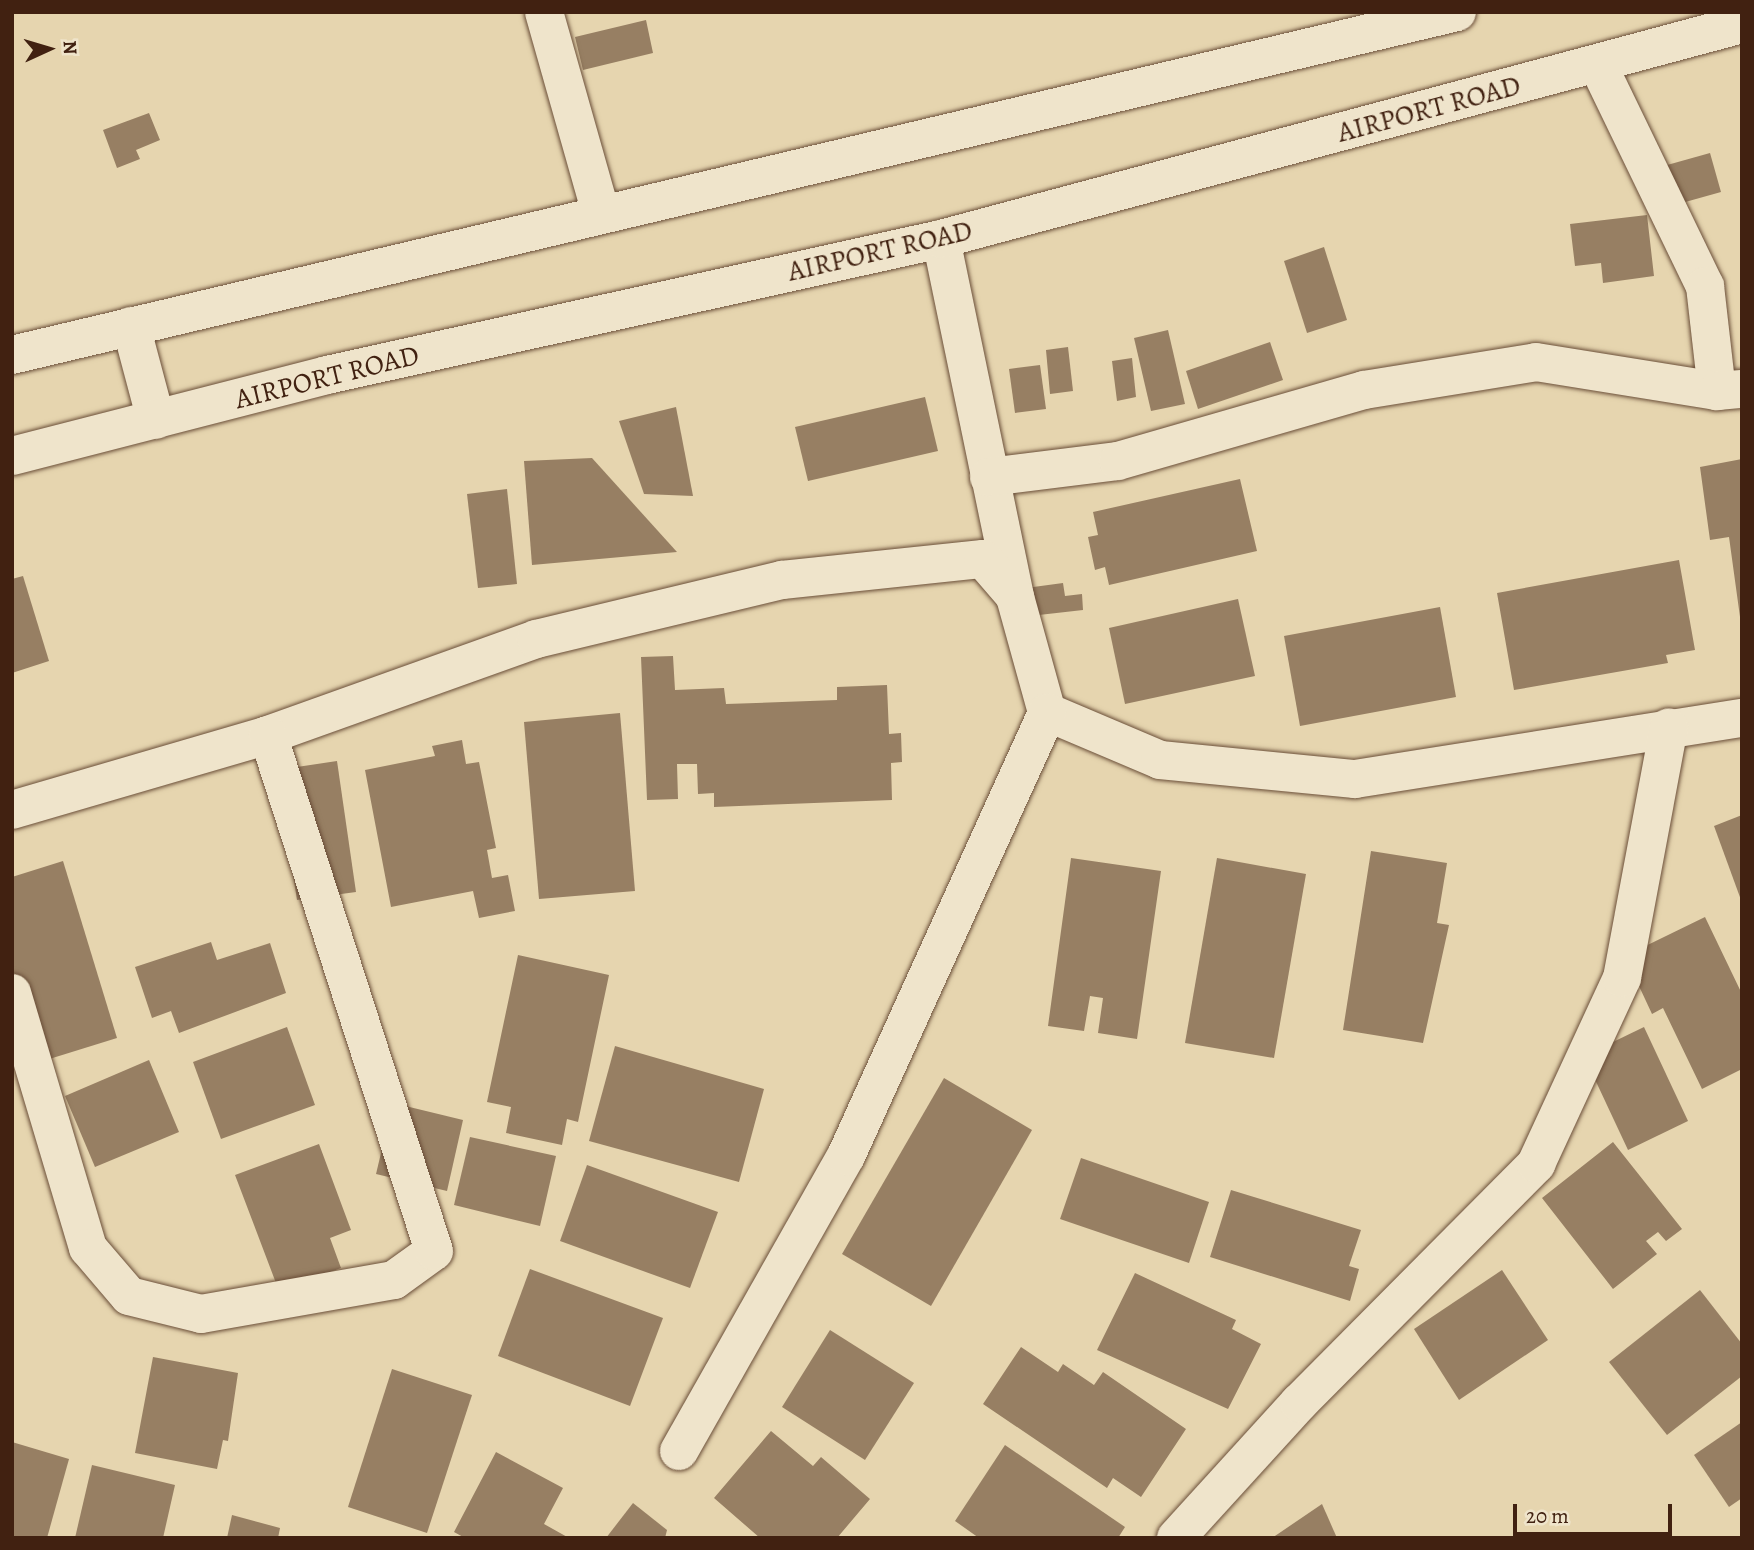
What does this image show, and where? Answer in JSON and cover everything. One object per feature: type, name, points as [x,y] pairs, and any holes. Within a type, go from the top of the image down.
[{"type":"street","points":[[544,12],[601,213]]},
{"type":"street","points":[[12,355],[601,213],[1457,12]]},
{"type":"street","name":"AIRPORT ROAD","points":[[12,456],[327,374],[941,239],[1598,65],[1742,24]]},
{"type":"street","points":[[989,477],[1118,461],[1364,390],[1536,362],[1729,390],[1705,286],[1598,65]]},
{"type":"street","points":[[679,1451],[846,1156],[1047,712],[1015,597],[941,239]]},
{"type":"street","points":[[131,326],[156,420]]},
{"type":"street","points":[[12,810],[268,735],[536,639],[782,580],[983,559],[1015,597]]},
{"type":"street","points":[[1047,712],[1160,760],[1355,779],[1669,727],[1742,718]]},
{"type":"street","points":[[1175,1538],[1536,1164],[1622,978],[1669,727]]},
{"type":"street","points":[[12,993],[88,1248],[130,1296],[201,1314],[394,1280],[434,1251],[268,735]]},
{"type":"building","points":[[646,20],[653,53],[583,70],[575,37]]},
{"type":"building","points":[[149,113],[160,140],[136,150],[140,159],[117,168],[103,130]]},
{"type":"building","points":[[1710,153],[1721,192],[1671,206],[1660,167]]},
{"type":"building","points":[[1647,215],[1654,276],[1603,283],[1601,263],[1575,266],[1570,224]]},
{"type":"building","points":[[1324,247],[1347,320],[1307,333],[1284,261]]},
{"type":"building","points":[[1168,330],[1185,404],[1151,411],[1134,338]]},
{"type":"building","points":[[1270,342],[1283,380],[1198,409],[1186,371]]},
{"type":"building","points":[[1068,347],[1073,391],[1050,394],[1046,350]]},
{"type":"building","points":[[1132,358],[1136,397],[1117,401],[1112,361]]},
{"type":"building","points":[[1040,365],[1046,409],[1015,413],[1009,369]]},
{"type":"building","points":[[925,397],[938,451],[808,481],[795,427]]},
{"type":"building","points":[[676,407],[693,496],[644,494],[619,421]]},
{"type":"building","points":[[592,458],[677,552],[532,565],[524,461]]},
{"type":"building","points":[[1742,459],[1740,617],[1729,537],[1710,540],[1700,467]]},
{"type":"building","points":[[1240,479],[1257,551],[1109,585],[1105,567],[1095,570],[1088,537],[1098,535],[1093,512]]},
{"type":"building","points":[[507,489],[517,584],[478,588],[467,494]]},
{"type":"building","points":[[1679,560],[1695,650],[1666,655],[1668,663],[1514,690],[1497,593]]},
{"type":"building","points":[[23,576],[49,661],[12,673],[12,579]]},
{"type":"building","points":[[1063,583],[1065,596],[1082,594],[1083,610],[1030,616],[1026,588]]},
{"type":"building","points":[[1238,599],[1255,676],[1125,704],[1109,628]]},
{"type":"building","points":[[1440,607],[1456,697],[1300,726],[1284,636]]},
{"type":"building","points":[[673,656],[675,690],[724,688],[726,704],[837,700],[837,687],[887,685],[889,734],[901,733],[902,762],[891,763],[892,800],[714,807],[714,793],[698,794],[697,764],[677,764],[678,799],[647,800],[641,657]]},
{"type":"building","points":[[620,713],[635,891],[539,899],[524,722]]},
{"type":"building","points":[[462,740],[466,764],[479,762],[496,848],[487,850],[492,878],[508,875],[515,911],[479,918],[473,891],[391,907],[365,770],[435,756],[432,746]]},
{"type":"building","points":[[337,761],[356,892],[297,900],[277,770]]},
{"type":"building","points":[[1742,815],[1742,900],[1741,900],[1714,826]]},
{"type":"building","points":[[1371,851],[1447,863],[1437,923],[1449,925],[1423,1043],[1343,1030]]},
{"type":"building","points":[[1071,858],[1161,871],[1137,1039],[1098,1033],[1103,998],[1090,996],[1084,1031],[1048,1026]]},
{"type":"building","points":[[1217,858],[1306,874],[1274,1058],[1185,1043]]},
{"type":"building","points":[[63,861],[117,1038],[30,1065],[12,1007],[12,877]]},
{"type":"building","points":[[1705,917],[1742,994],[1742,1069],[1702,1089],[1663,1008],[1652,1014],[1625,956]]},
{"type":"building","points":[[211,942],[217,960],[270,943],[286,993],[179,1033],[171,1011],[152,1018],[135,967]]},
{"type":"building","points":[[518,955],[609,975],[578,1122],[567,1119],[562,1145],[506,1133],[511,1107],[487,1102]]},
{"type":"building","points":[[287,1027],[315,1105],[221,1139],[193,1062]]},
{"type":"building","points":[[1644,1027],[1688,1121],[1628,1150],[1584,1056]]},
{"type":"building","points":[[615,1046],[764,1089],[739,1182],[589,1141]]},
{"type":"building","points":[[149,1060],[179,1132],[95,1167],[65,1096]]},
{"type":"building","points":[[944,1078],[1032,1130],[931,1306],[842,1254]]},
{"type":"building","points":[[393,1103],[463,1120],[447,1191],[376,1174]]},
{"type":"building","points":[[470,1137],[556,1156],[540,1226],[454,1205]]},
{"type":"building","points":[[1613,1142],[1682,1229],[1666,1241],[1658,1232],[1646,1241],[1657,1254],[1613,1289],[1542,1198]]},
{"type":"building","points":[[319,1144],[351,1230],[330,1238],[341,1268],[279,1291],[235,1175]]},
{"type":"building","points":[[1081,1158],[1209,1202],[1189,1263],[1060,1219]]},
{"type":"building","points":[[587,1165],[718,1212],[690,1288],[560,1241]]},
{"type":"building","points":[[1231,1190],[1361,1230],[1349,1266],[1359,1269],[1350,1301],[1210,1257]]},
{"type":"building","points":[[530,1269],[663,1318],[630,1406],[498,1356]]},
{"type":"building","points":[[1502,1270],[1548,1340],[1459,1400],[1414,1329]]},
{"type":"building","points":[[1135,1273],[1236,1320],[1232,1329],[1261,1344],[1228,1409],[1097,1350]]},
{"type":"building","points":[[1700,1290],[1742,1344],[1742,1376],[1667,1435],[1609,1362]]},
{"type":"building","points":[[830,1330],[914,1383],[865,1460],[782,1407]]},
{"type":"building","points":[[1021,1347],[1058,1372],[1063,1364],[1094,1385],[1103,1372],[1186,1429],[1141,1497],[1113,1478],[1107,1488],[983,1404]]},
{"type":"building","points":[[153,1357],[238,1373],[228,1441],[223,1440],[217,1469],[135,1453]]},
{"type":"building","points":[[392,1369],[472,1395],[427,1533],[348,1507]]},
{"type":"building","points":[[1742,1422],[1742,1498],[1729,1507],[1694,1455]]},
{"type":"building","points":[[771,1431],[813,1466],[821,1457],[870,1499],[837,1538],[760,1538],[714,1498]]},
{"type":"building","points":[[12,1442],[69,1459],[47,1538],[12,1538]]},
{"type":"building","points":[[1005,1445],[1125,1527],[1118,1538],[979,1538],[955,1521]]},
{"type":"building","points":[[496,1452],[563,1488],[544,1524],[569,1538],[465,1538],[454,1532]]},
{"type":"building","points":[[92,1465],[175,1485],[163,1538],[75,1538]]},
{"type":"building","points":[[633,1503],[667,1530],[665,1538],[606,1538]]},
{"type":"building","points":[[1322,1504],[1337,1538],[1272,1538]]},
{"type":"building","points":[[232,1515],[280,1528],[278,1538],[227,1538]]}]
